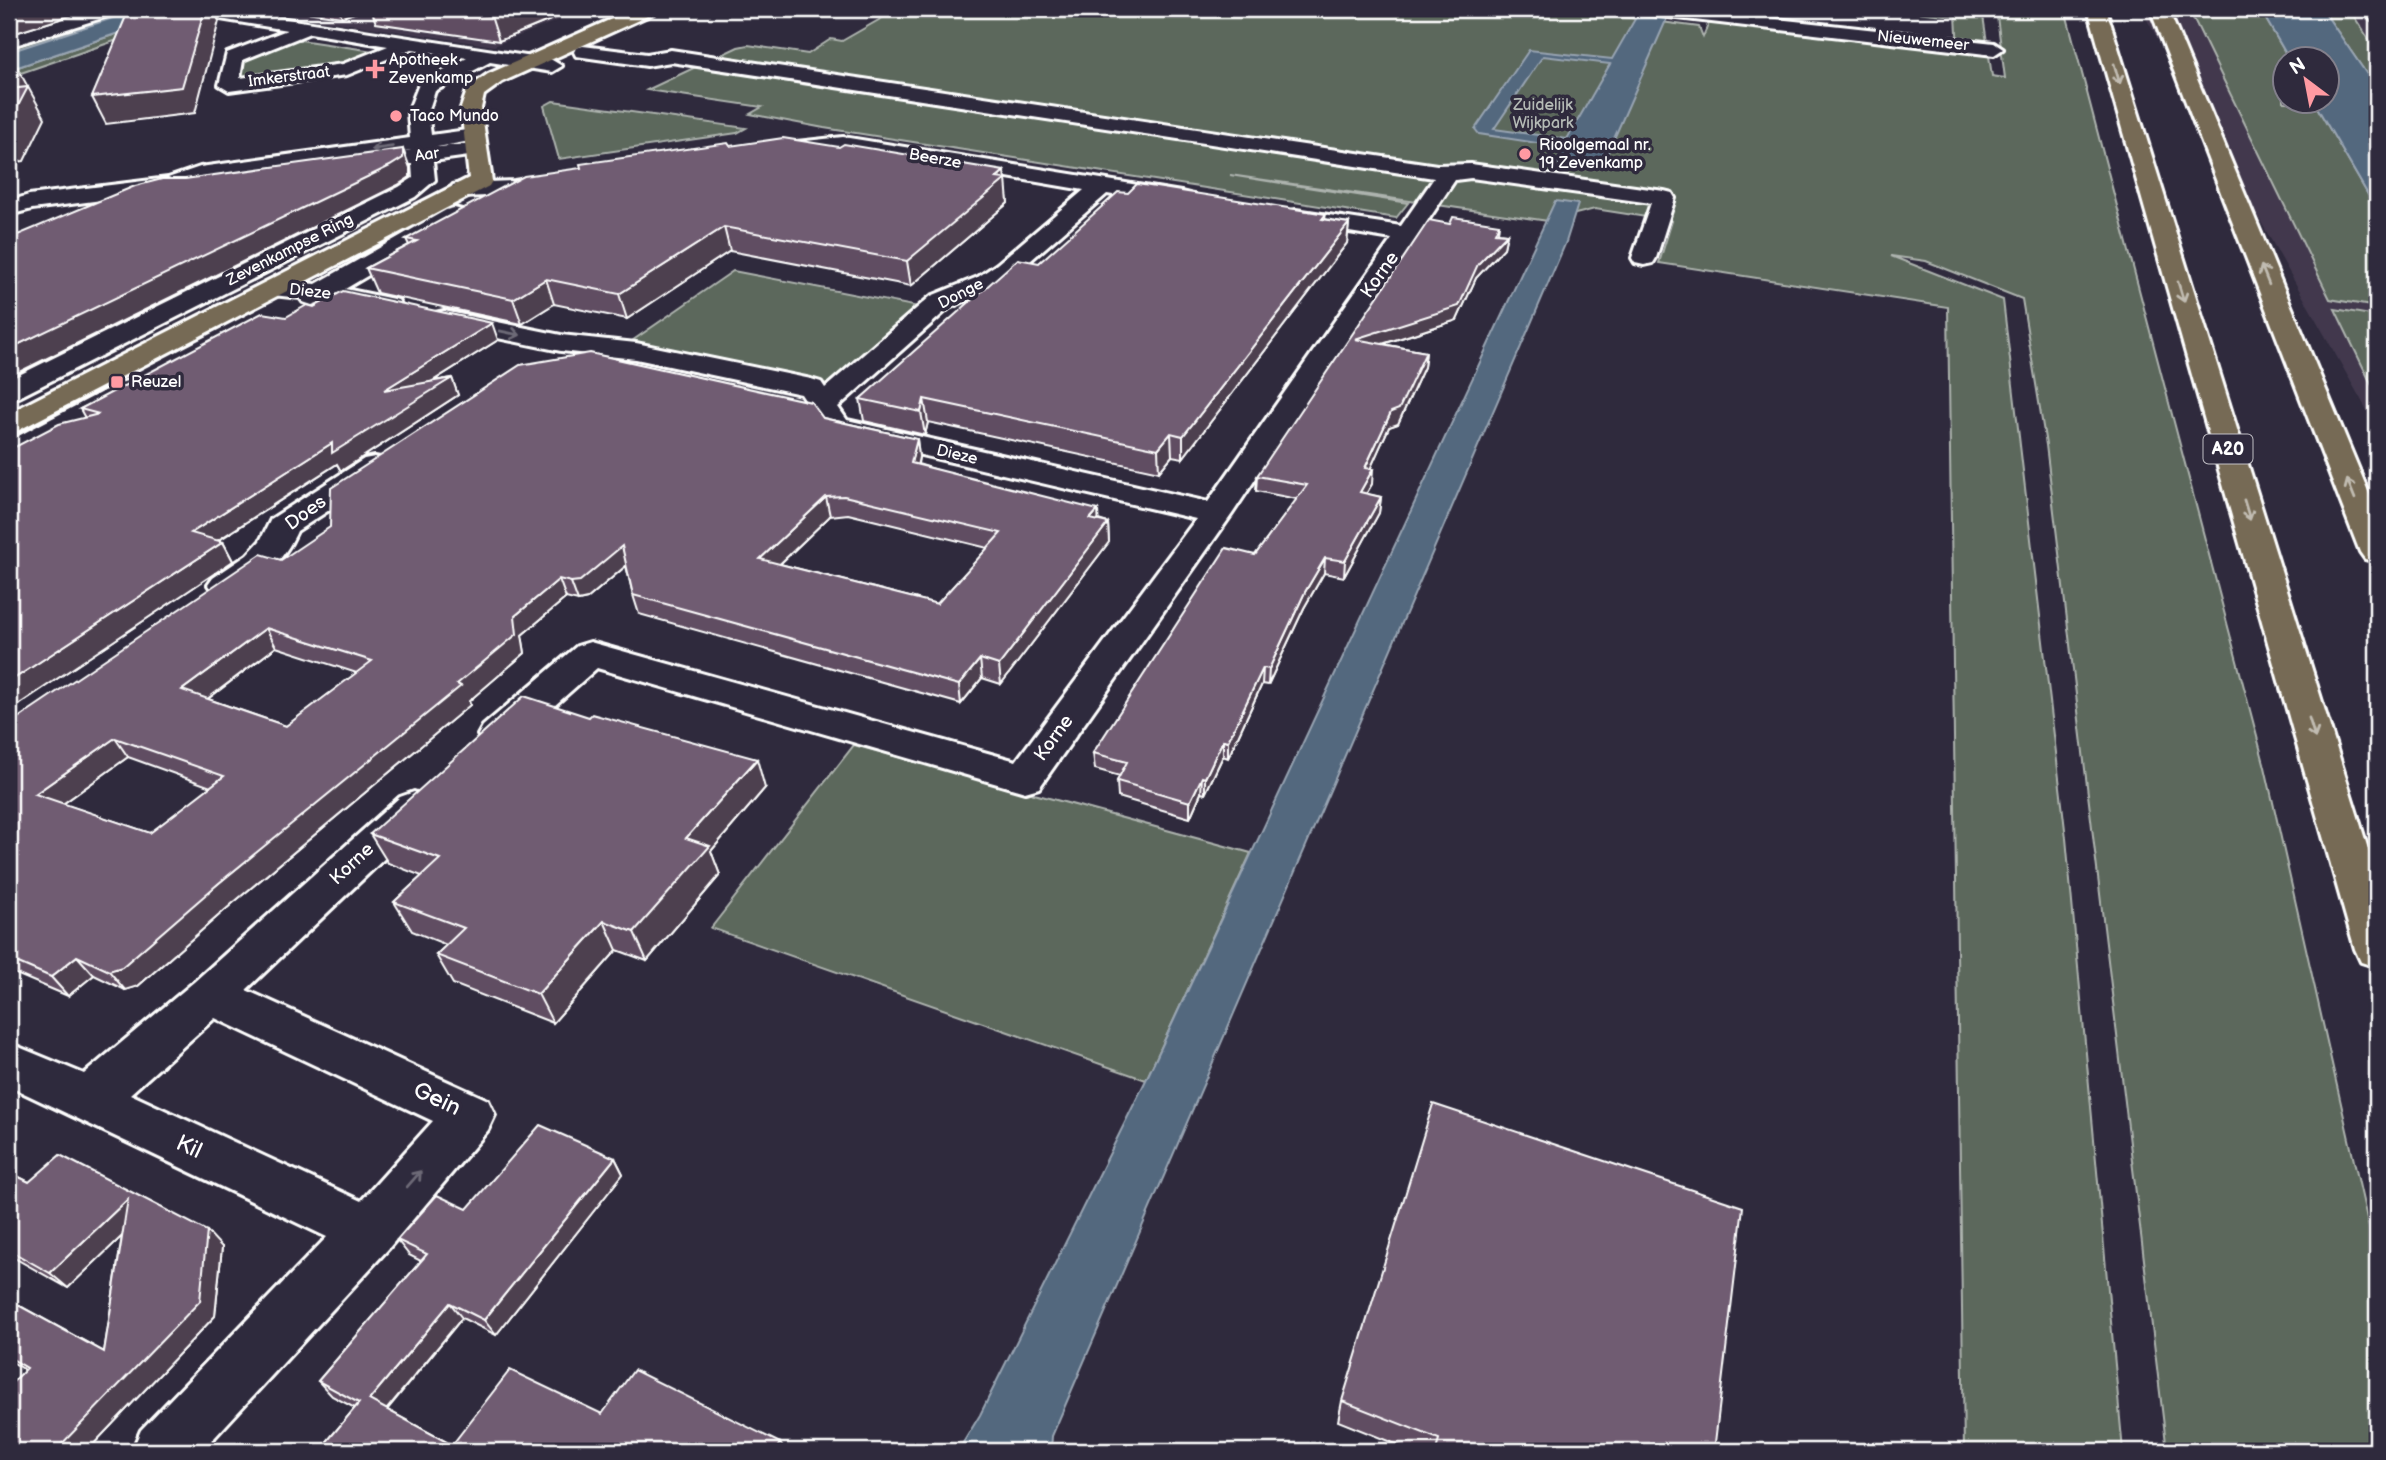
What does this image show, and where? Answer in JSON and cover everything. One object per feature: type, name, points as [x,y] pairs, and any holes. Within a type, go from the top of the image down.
[{"type":"main road","name":"Zevenkampse Ring","points":[[450,94],[471,77],[626,9]]},
{"type":"main road","name":"Zevenkampse Ring","points":[[9,424],[273,289],[330,278],[461,190],[481,181],[462,139],[475,92],[495,78],[509,59],[648,9]]},
{"type":"main road","name":"A20","points":[[2098,9],[2377,949]]},
{"type":"main road","points":[[2159,9],[2377,552]]},
{"type":"street","points":[[9,42],[112,9]]},
{"type":"street","points":[[190,9],[552,65]]},
{"type":"street","name":"Nieuwemeer","points":[[1643,9],[1994,49]]},
{"type":"street","points":[[2372,9],[2377,16]]},
{"type":"street","points":[[331,31],[365,18]]},
{"type":"street","name":"Imkerstraat","points":[[308,27],[234,57],[229,85],[347,69],[411,43]]},
{"type":"street","points":[[583,52],[647,60],[671,57],[1437,173],[1471,171],[1664,198],[1644,258]]},
{"type":"street","name":"Zevenkampse Ring","points":[[9,391],[407,192],[424,180],[418,113],[426,88],[459,69],[509,59]]},
{"type":"street","name":"Aar","points":[[9,208],[29,202],[172,184],[200,174],[422,149],[462,139]]},
{"type":"street","name":"Beerze","points":[[740,155],[843,143],[1203,202]]},
{"type":"street","name":"Korne","points":[[468,761],[590,654],[1026,778],[1216,514],[1441,182],[1448,174],[1456,173]]},
{"type":"street","points":[[461,190],[514,188],[567,180]]},
{"type":"street","name":"Donge","points":[[823,405],[940,302],[987,282],[1006,269],[1101,187]]},
{"type":"street","name":"Zevenkampse Ring","points":[[9,453],[330,278],[514,188]]},
{"type":"street","points":[[1270,213],[1408,234]]},
{"type":"street","name":"Dieze","points":[[330,278],[571,337],[811,388],[837,427],[1216,514]]},
{"type":"street","name":"Dieze","points":[[330,278],[413,292]]},
{"type":"street","name":"Dieze","points":[[439,298],[571,337]]},
{"type":"street","points":[[527,366],[571,337]]},
{"type":"street","name":"Does","points":[[202,601],[259,562],[275,544],[283,526],[399,450]]},
{"type":"street","name":"Korne","points":[[210,995],[437,787]]},
{"type":"street","points":[[90,1099],[210,995]]},
{"type":"street","name":"Gein","points":[[162,1451],[369,1231],[470,1115],[210,995]]},
{"type":"street","name":"Kil","points":[[9,1064],[90,1099],[369,1231]]},
{"type":"shaded area","points":[[248,9],[586,9],[494,46]]},
{"type":"shaded area","points":[[2141,9],[2377,9],[2377,428]]},
{"type":"green space","points":[[127,9],[150,13],[135,17],[122,15],[9,52],[9,44],[110,11]]},
{"type":"green space","name":"Zuidelijk Wijkpark","points":[[898,9],[1562,9],[1699,27],[1703,37],[1710,20],[1958,49],[1956,16],[1884,9],[1982,9],[1992,76],[2005,78],[1996,9],[2065,9],[2265,767],[2377,1263],[2377,1451],[2167,1451],[2046,445],[2022,299],[1926,261],[1891,256],[2003,300],[2066,838],[2123,1451],[1964,1451],[1948,307],[1659,263],[1672,221],[1595,209],[1548,221],[1230,175],[1408,203],[1396,218],[824,128],[750,114],[762,107],[647,90],[738,47],[748,45],[808,54],[831,39],[842,41]]},
{"type":"green space","points":[[2189,9],[2260,9],[2281,46],[2270,46],[2270,116],[2322,116],[2377,210],[2377,307],[2330,299]]},
{"type":"green space","points":[[2322,9],[2349,9],[2374,47],[2377,47],[2377,89]]},
{"type":"green space","points":[[155,21],[173,21],[9,77],[9,70]]},
{"type":"green space","points":[[287,38],[373,51],[329,68],[247,78],[235,75],[240,56]]},
{"type":"green space","points":[[553,101],[746,128],[737,133],[559,159],[544,106]]},
{"type":"green space","points":[[733,271],[924,308],[834,385],[629,343]]},
{"type":"green space","points":[[2335,309],[2377,316],[2377,396]]},
{"type":"green space","points":[[854,745],[1251,853],[1146,1080],[711,928]]},
{"type":"water","points":[[2260,9],[2322,9],[2377,89],[2377,210],[2322,116],[2340,116],[2340,46],[2281,46]]},
{"type":"water","points":[[1639,12],[1668,16],[1602,166],[1557,164],[1563,147],[1479,134],[1475,129],[1529,50],[1612,59]],"holes":[[[1543,56],[1610,64],[1567,139],[1494,129]]]},
{"type":"water","points":[[122,15],[157,20],[9,70],[9,52]]},
{"type":"water","points":[[1555,201],[1578,204],[1566,242],[1052,1436],[1051,1451],[958,1451],[980,1415],[1146,1080]]},
{"type":"building","points":[[129,9],[205,9],[182,87],[92,97]]},
{"type":"building","points":[[439,9],[510,9],[491,16]]},
{"type":"building","points":[[17,67],[9,83],[9,68]]},
{"type":"building","points":[[28,87],[9,123],[9,89]]},
{"type":"building","points":[[783,138],[839,147],[844,144],[1004,171],[996,178],[1006,179],[907,261],[724,227],[619,294],[546,279],[513,299],[366,268],[417,241],[406,239],[524,176],[581,168],[580,164]]},
{"type":"building","points":[[403,149],[403,158],[390,166],[9,349],[9,236],[13,237],[135,186],[162,179],[185,179]]},
{"type":"building","points":[[1137,184],[1326,214],[1322,219],[1349,223],[1183,436],[1171,433],[1158,449],[924,399],[921,412],[860,399],[1018,259],[1039,263],[1118,192],[1128,193]]},
{"type":"building","points":[[1453,217],[1499,224],[1495,233],[1507,234],[1478,264],[1459,306],[1355,339],[1426,352],[1399,409],[1391,412],[1365,468],[1373,469],[1360,492],[1381,497],[1345,561],[1325,558],[1305,592],[1269,669],[1263,668],[1228,741],[1223,740],[1190,802],[1117,781],[1127,762],[1093,753],[1226,548],[1255,555],[1307,485],[1257,476],[1429,220],[1450,224]]},
{"type":"building","points":[[343,291],[492,323],[384,390],[452,378],[332,453],[332,443],[191,533],[223,542],[9,682],[9,450],[59,424],[99,414],[80,409],[262,313],[286,317],[307,305],[314,307]]},
{"type":"building","points":[[590,353],[811,402],[823,418],[917,439],[911,463],[1098,510],[1090,519],[1108,523],[999,665],[980,659],[959,685],[633,595],[622,546],[580,581],[559,579],[515,616],[517,634],[457,684],[461,686],[219,883],[122,967],[109,971],[77,956],[51,977],[9,959],[9,724],[261,554],[281,560],[330,527],[331,488],[520,365]],"holes":[[[844,496],[1001,533],[937,604],[760,559],[826,497]],[[266,628],[372,661],[286,726],[182,690]],[[115,738],[224,776],[150,833],[35,794]]]},
{"type":"building","points":[[524,696],[589,717],[592,714],[757,759],[686,838],[710,846],[634,932],[604,921],[538,994],[436,955],[464,928],[394,902],[440,859],[370,834]]},
{"type":"building","points":[[1433,1104],[1743,1207],[1714,1451],[1436,1451],[1439,1439],[1342,1401]]},
{"type":"building","points":[[540,1125],[615,1158],[484,1320],[450,1303],[369,1400],[452,1445],[510,1370],[602,1414],[634,1370],[780,1443],[775,1451],[319,1451],[359,1403],[318,1381],[427,1254],[397,1240],[437,1195],[467,1209]]},
{"type":"building","points":[[60,1155],[207,1231],[200,1301],[55,1451],[9,1451],[9,1386],[27,1368],[9,1357],[9,1300],[104,1352],[128,1199],[50,1273],[9,1250],[9,1172],[29,1182]]},
{"type":"place","name":"Apotheek Zevenkamp","points":[[375,69]]},
{"type":"place","name":"Taco Mundo","points":[[396,116]]},
{"type":"place","name":"Rioolgemaal nr. 19 Zevenkamp","points":[[1525,154]]},
{"type":"place","name":"Reuzel","points":[[117,382]]}]
